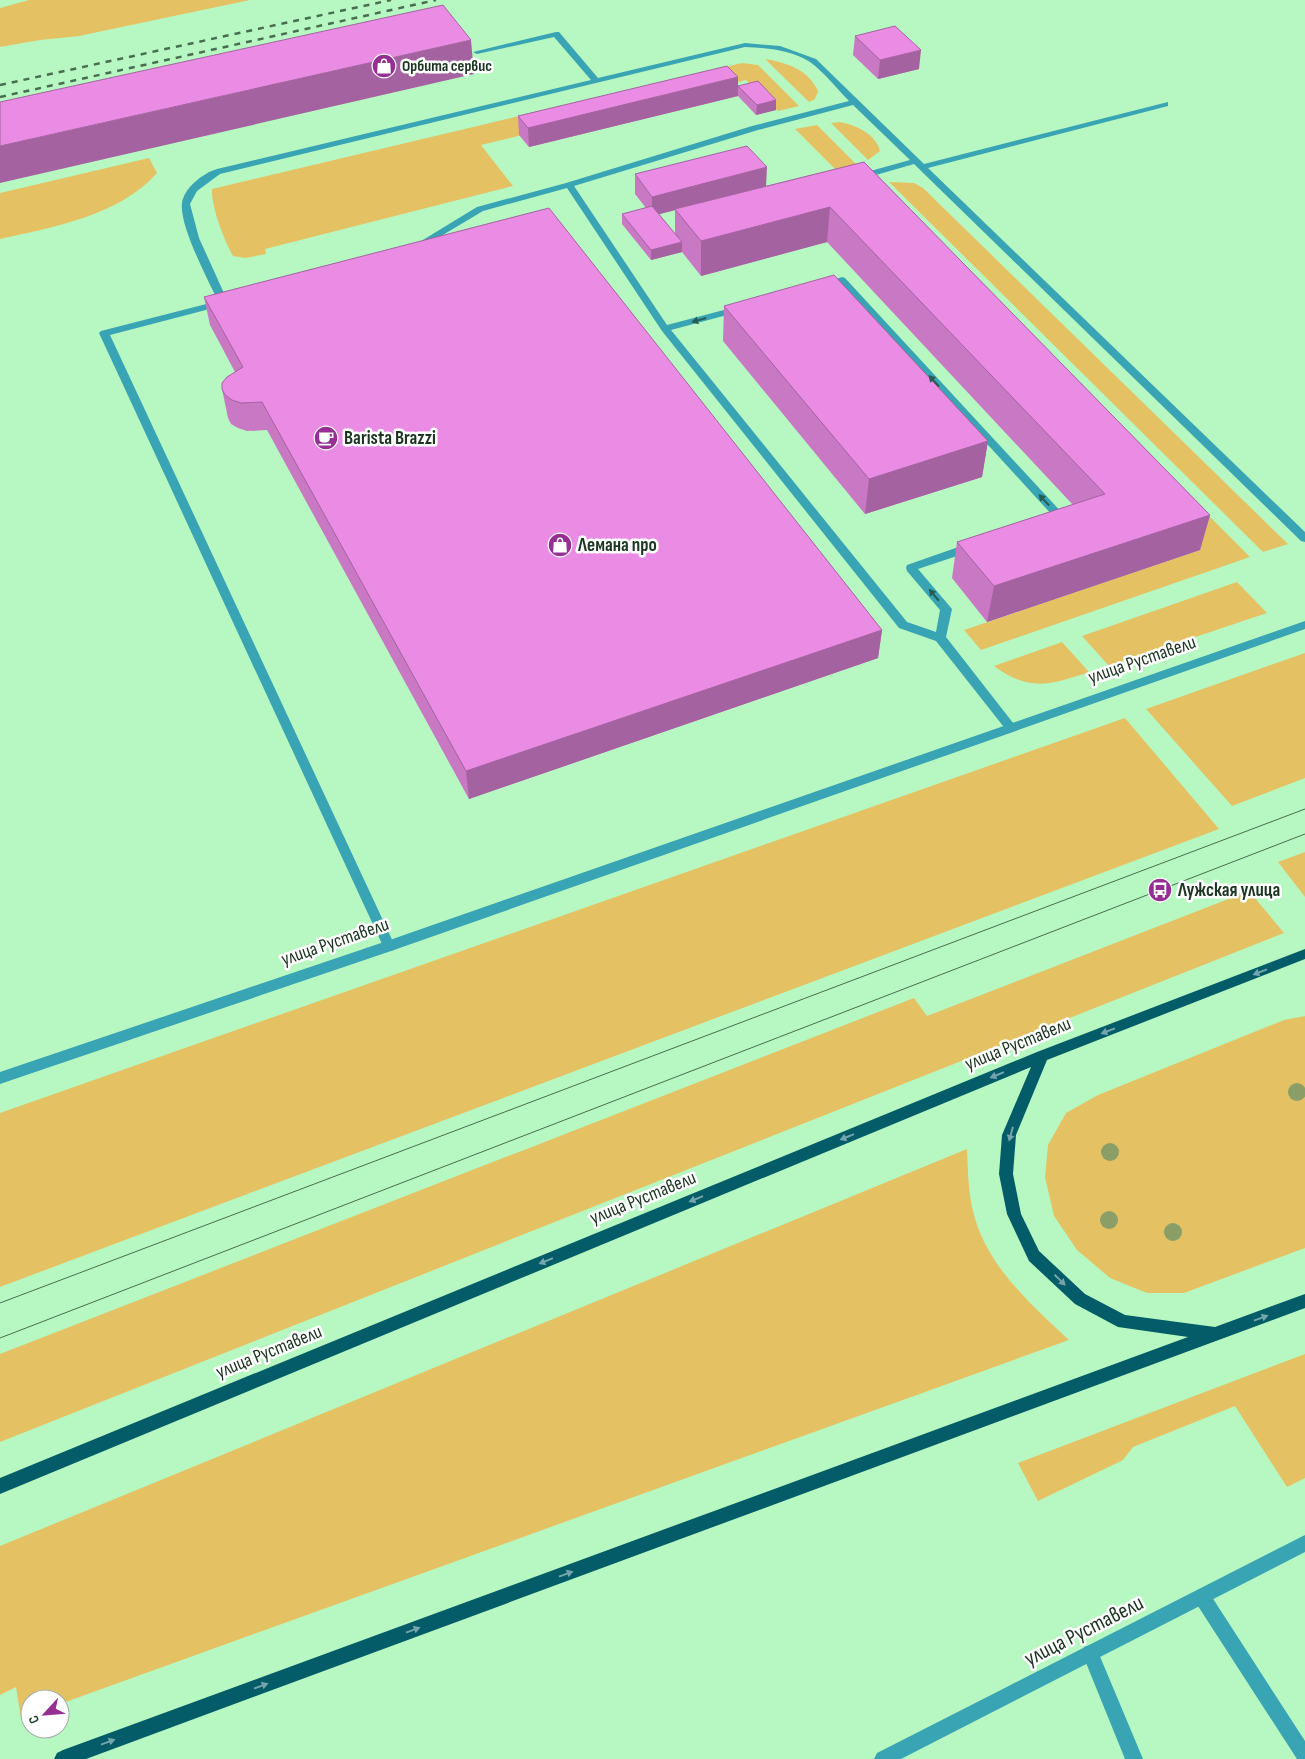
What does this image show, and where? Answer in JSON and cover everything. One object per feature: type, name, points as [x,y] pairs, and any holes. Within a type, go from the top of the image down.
[{"type":"main road","name":"улица Руставели","points":[[0,1486],[1042,1056],[1305,954]]},
{"type":"main road","points":[[1042,1056],[1009,1135],[1006,1174],[1014,1214],[1034,1256],[1080,1299],[1123,1322],[1216,1334]]},
{"type":"main road","points":[[62,1759],[1305,1301]]},
{"type":"street","points":[[477,52],[556,34],[597,82]]},
{"type":"street","points":[[389,946],[104,333],[228,301],[192,231],[186,204],[192,191],[203,180],[217,172],[745,45],[771,46],[793,50],[813,61],[1305,538]]},
{"type":"street","points":[[407,252],[480,209],[569,185],[755,128],[855,102]]},
{"type":"street","points":[[846,181],[1165,104]]},
{"type":"street","points":[[569,185],[665,329],[903,625],[940,638],[1011,728]]},
{"type":"street","points":[[814,288],[842,280],[1060,517],[1041,523]]},
{"type":"street","points":[[665,329],[749,306]]},
{"type":"street","points":[[940,638],[946,610],[911,568],[985,542]]},
{"type":"street","name":"улица Руставели","points":[[0,1078],[389,946],[1305,625]]},
{"type":"street","name":"улица Руставели","points":[[883,1759],[1305,1543]]},
{"type":"street","points":[[1202,1596],[1305,1756]]},
{"type":"street","points":[[1090,1653],[1134,1759]]},
{"type":"shaded area","points":[[29,0],[250,0],[79,36],[0,47],[0,8]]},
{"type":"shaded area","points":[[765,59],[789,65],[803,72],[814,83],[818,91],[815,99],[809,102]]},
{"type":"shaded area","points":[[742,63],[758,65],[799,106],[778,111],[746,80],[481,145],[513,186],[265,249],[266,254],[245,258],[233,256],[222,233],[216,214],[212,189]]},
{"type":"shaded area","points":[[840,122],[865,132],[875,140],[880,151],[868,160],[831,123]]},
{"type":"shaded area","points":[[817,125],[857,165],[838,172],[795,129]]},
{"type":"shaded area","points":[[149,158],[157,173],[142,188],[124,200],[84,218],[0,239],[0,193]]},
{"type":"shaded area","points":[[889,182],[914,183],[923,188],[1288,544],[1263,552]]},
{"type":"shaded area","points":[[878,185],[1250,557],[981,650],[964,630],[1200,550]]},
{"type":"shaded area","points":[[1237,582],[1267,613],[1109,666],[1082,636]]},
{"type":"shaded area","points":[[1062,642],[1089,672],[1051,683],[1040,684],[1018,680],[994,666]]},
{"type":"shaded area","points":[[1305,653],[1305,778],[1232,806],[1146,709]]},
{"type":"shaded area","points":[[1125,718],[1219,829],[0,1287],[0,1113]]},
{"type":"shaded area","points":[[1305,852],[1305,897],[1278,862]]},
{"type":"shaded area","points":[[1249,891],[1284,933],[0,1442],[0,1354],[914,998],[927,1016]]},
{"type":"shaded area","points":[[1305,1016],[1305,1248],[1184,1293],[1147,1293],[1110,1278],[1077,1250],[1054,1216],[1045,1177],[1048,1145],[1066,1113],[1098,1095],[1284,1020]]},
{"type":"shaded area","points":[[967,1149],[971,1203],[979,1230],[988,1249],[1011,1282],[1025,1298],[1069,1340],[70,1700],[70,1689],[20,1689],[20,1712],[16,1687],[0,1695],[0,1546]]},
{"type":"shaded area","points":[[1305,1354],[1305,1478],[1287,1487],[1235,1406],[1133,1447],[1123,1460],[1038,1501],[1018,1463]]},
{"type":"building","points":[[443,5],[471,40],[0,146],[0,102]]},
{"type":"building","points":[[895,26],[921,50],[880,60],[855,36]]},
{"type":"building","points":[[727,66],[738,77],[528,128],[518,116]]},
{"type":"building","points":[[758,81],[776,100],[757,105],[738,86]]},
{"type":"building","points":[[747,146],[767,167],[652,197],[635,174]]},
{"type":"building","points":[[864,162],[1210,515],[994,586],[957,542],[1105,494],[830,207],[701,241],[675,209]]},
{"type":"building","points":[[652,206],[682,242],[651,250],[622,214]]},
{"type":"building","name":"Лемана про","points":[[549,208],[882,630],[466,771],[262,402],[241,403],[225,395],[222,383],[227,377],[243,367],[204,297]]},
{"type":"building","points":[[834,275],[988,441],[869,479],[724,306]]},
{"type":"tram line","points":[[0,1303],[1305,809]]},
{"type":"tram line","points":[[0,1338],[1305,834]]},
{"type":"railway","points":[[0,85],[391,0]]},
{"type":"railway","points":[[0,97],[436,0]]},
{"type":"place","name":"Орбита сервис","points":[[384,66]]},
{"type":"place","name":"Barista Brazzi","points":[[326,438]]},
{"type":"place","name":"Лемана про","points":[[560,545]]},
{"type":"place","name":"Лужская улица","points":[[1160,890]]}]
